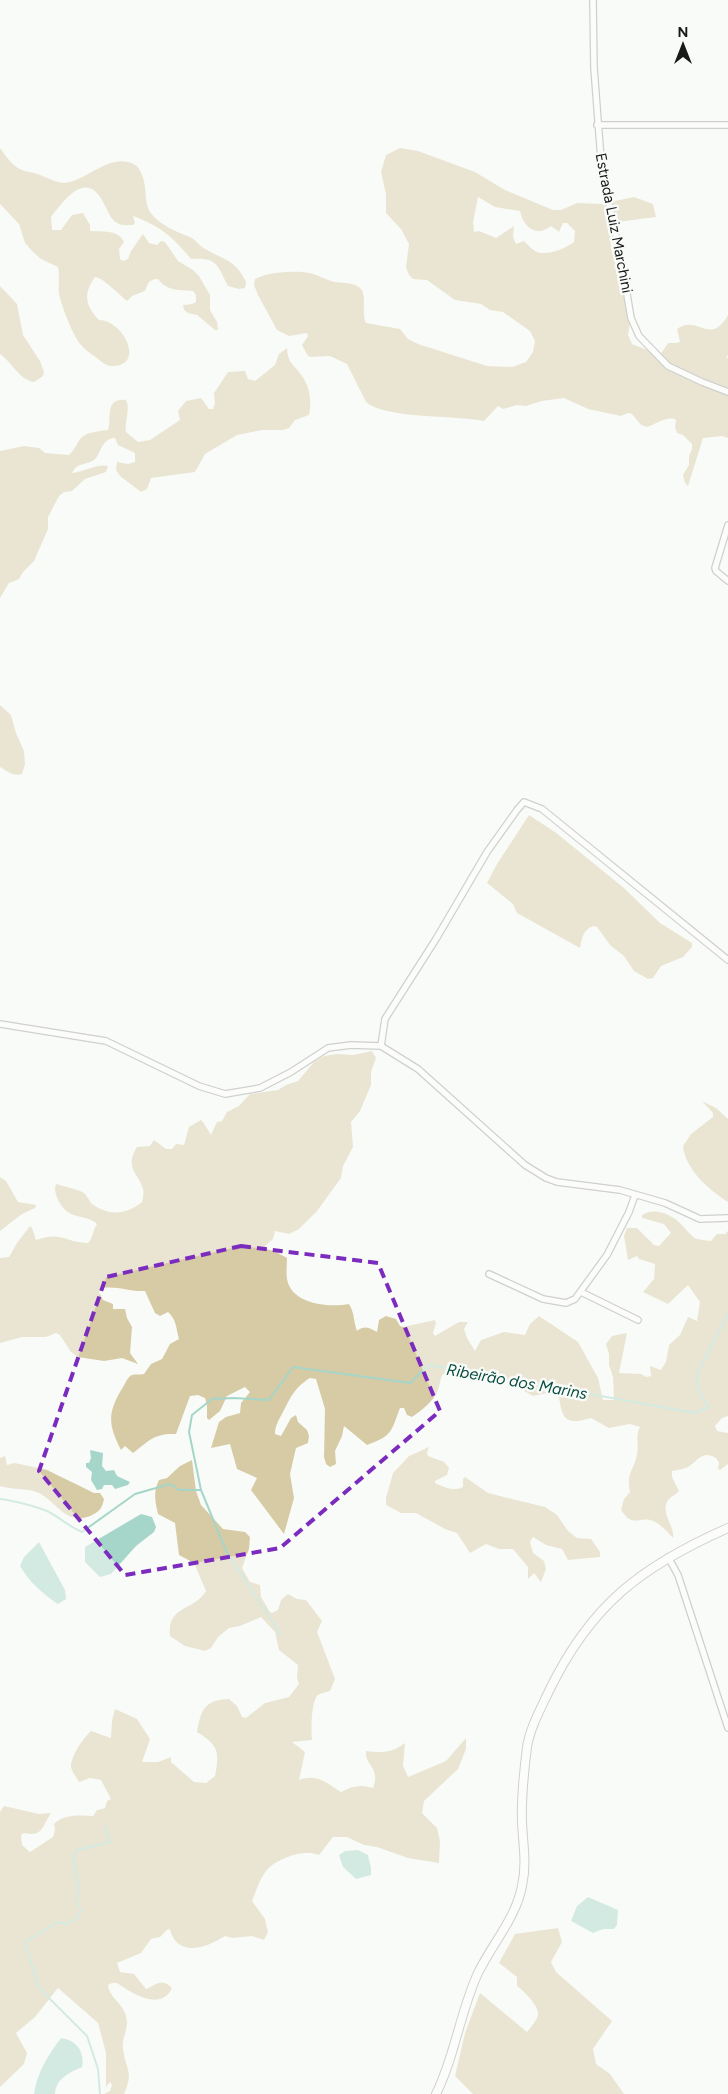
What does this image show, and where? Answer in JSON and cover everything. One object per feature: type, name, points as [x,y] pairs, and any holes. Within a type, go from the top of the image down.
[{"type":"main road","points":[[436,2094],[447,2070],[456,2034],[478,1974],[514,1910],[522,1887],[526,1852],[522,1822],[527,1745],[541,1708],[560,1669],[602,1608],[625,1587],[668,1557],[728,1528]]},
{"type":"street","name":"Estrada Luiz Marchini","points":[[593,0],[597,125],[604,182],[634,329],[668,366],[728,392]]},
{"type":"street","points":[[597,125],[728,125]]},
{"type":"street","points":[[728,525],[715,568],[728,581]]},
{"type":"street","points":[[381,1046],[385,1018],[436,939],[487,852],[524,802],[542,809],[728,960]]},
{"type":"street","points":[[0,1024],[106,1041],[199,1086],[225,1094],[260,1088],[328,1048],[351,1045],[381,1046],[418,1069],[518,1159],[546,1178],[557,1182],[620,1190],[665,1203],[700,1219],[728,1218]]},
{"type":"street","points":[[489,1274],[542,1299],[566,1303],[575,1299],[607,1255],[629,1212],[634,1195]]},
{"type":"street","points":[[581,1292],[638,1320]]},
{"type":"street","points":[[668,1557],[678,1576],[728,1728]]},
{"type":"highlighted area","points":[[241,1246],[378,1263],[440,1411],[280,1548],[125,1575],[39,1471],[106,1277]]},
{"type":"shaded area","points":[[0,148],[18,168],[66,183],[111,163],[120,161],[137,166],[145,185],[148,208],[154,217],[233,264],[246,282],[245,288],[239,289],[228,286],[216,264],[207,259],[191,259],[172,238],[151,224],[133,216],[135,223],[133,225],[123,225],[115,222],[97,194],[91,189],[77,190],[63,202],[51,217],[52,230],[61,230],[72,215],[83,213],[90,225],[90,231],[114,233],[121,238],[124,242],[119,249],[120,259],[123,261],[128,259],[131,251],[143,234],[149,243],[157,245],[161,241],[165,242],[178,261],[199,276],[210,295],[210,310],[217,322],[218,330],[215,330],[197,315],[184,310],[183,305],[196,302],[196,295],[193,291],[173,289],[155,279],[149,282],[145,291],[132,296],[127,301],[99,278],[95,277],[87,294],[88,304],[99,320],[117,327],[123,335],[128,343],[128,359],[123,364],[109,366],[85,349],[75,336],[68,322],[59,294],[58,267],[41,259],[33,252],[25,243],[19,224],[0,204]]},
{"type":"shaded area","points":[[400,148],[418,151],[475,172],[505,190],[553,210],[561,210],[577,203],[601,204],[634,197],[653,204],[656,217],[609,223],[611,247],[625,302],[631,317],[628,335],[632,344],[660,355],[668,343],[680,342],[677,329],[684,325],[691,325],[709,330],[715,329],[722,324],[728,315],[728,355],[726,357],[728,358],[728,438],[722,436],[703,438],[688,486],[683,475],[689,465],[692,444],[683,435],[677,433],[675,427],[676,420],[666,419],[647,427],[641,425],[632,414],[628,413],[621,416],[588,409],[564,398],[503,409],[498,406],[484,421],[421,416],[388,411],[366,402],[347,364],[330,356],[308,356],[302,345],[308,336],[307,333],[289,336],[277,330],[258,295],[254,285],[255,279],[274,273],[304,272],[315,274],[331,281],[358,286],[364,296],[366,323],[400,329],[408,339],[418,344],[487,366],[512,367],[526,362],[533,352],[535,341],[530,331],[503,312],[490,310],[481,304],[455,300],[427,280],[413,279],[409,275],[406,267],[409,244],[401,229],[386,213],[386,194],[381,172],[386,155]],"holes":[[[478,197],[495,207],[520,211],[527,226],[536,231],[541,231],[551,226],[559,232],[563,223],[567,223],[575,231],[574,242],[559,250],[540,253],[533,250],[524,241],[516,244],[513,237],[514,226],[496,238],[479,231],[474,232],[473,222]]]},
{"type":"shaded area","points":[[0,286],[17,304],[23,335],[40,361],[44,372],[43,376],[34,382],[24,378],[0,354]]},
{"type":"shaded area","points":[[287,348],[290,361],[305,380],[309,390],[309,415],[295,420],[289,428],[283,430],[262,430],[237,435],[205,454],[195,472],[151,478],[147,489],[141,492],[120,476],[116,470],[117,462],[128,464],[135,462],[135,453],[118,445],[115,438],[107,440],[96,458],[80,465],[72,473],[104,465],[108,466],[106,472],[85,479],[72,491],[64,492],[59,496],[48,517],[48,529],[34,561],[19,579],[9,583],[0,598],[0,451],[24,446],[39,448],[45,453],[69,455],[81,438],[87,434],[108,430],[110,410],[114,402],[119,400],[126,400],[127,404],[126,432],[138,442],[150,440],[180,420],[178,411],[186,401],[201,398],[209,409],[213,409],[215,404],[214,393],[228,372],[245,371],[248,379],[255,381],[275,365],[279,354]]},
{"type":"shaded area","points":[[0,705],[11,715],[24,751],[25,764],[22,774],[19,775],[8,772],[0,767]]},
{"type":"shaded area","points":[[529,815],[555,832],[624,888],[660,923],[692,943],[692,947],[683,957],[661,966],[653,978],[648,979],[634,971],[624,956],[610,945],[597,927],[593,926],[585,932],[580,948],[517,913],[513,904],[487,883]]},
{"type":"shaded area","points":[[372,1051],[376,1058],[371,1072],[371,1085],[360,1111],[351,1122],[353,1147],[343,1166],[341,1178],[317,1211],[299,1229],[289,1234],[275,1231],[273,1239],[265,1246],[267,1249],[287,1258],[287,1279],[290,1287],[303,1299],[331,1305],[349,1304],[357,1331],[369,1328],[377,1332],[379,1320],[386,1316],[396,1319],[400,1326],[403,1327],[435,1320],[433,1333],[435,1336],[459,1322],[468,1322],[464,1329],[475,1351],[481,1340],[504,1332],[525,1335],[530,1324],[539,1316],[578,1342],[598,1378],[603,1400],[614,1400],[613,1377],[606,1344],[612,1336],[627,1333],[619,1373],[651,1376],[650,1366],[661,1370],[666,1362],[669,1345],[680,1335],[688,1317],[697,1321],[700,1302],[688,1285],[668,1304],[643,1292],[654,1279],[655,1264],[639,1259],[637,1256],[628,1260],[624,1236],[627,1228],[637,1228],[654,1245],[659,1246],[671,1233],[664,1224],[642,1218],[642,1215],[657,1212],[673,1217],[693,1237],[698,1239],[711,1241],[717,1234],[725,1234],[728,1231],[728,1416],[722,1418],[715,1426],[717,1431],[728,1433],[728,1464],[720,1470],[718,1469],[719,1463],[716,1458],[704,1455],[688,1467],[672,1471],[672,1477],[679,1491],[668,1500],[666,1506],[673,1538],[658,1523],[650,1520],[630,1519],[621,1510],[624,1499],[630,1492],[629,1480],[636,1460],[640,1427],[630,1424],[609,1428],[591,1418],[569,1420],[563,1413],[558,1391],[533,1396],[511,1383],[478,1379],[472,1376],[455,1377],[443,1374],[438,1390],[431,1402],[412,1417],[407,1415],[404,1408],[400,1408],[390,1432],[381,1439],[367,1445],[344,1426],[342,1436],[335,1451],[336,1464],[330,1467],[326,1464],[324,1457],[325,1409],[316,1379],[310,1378],[300,1385],[294,1393],[276,1425],[275,1431],[275,1434],[281,1436],[291,1418],[296,1415],[298,1422],[307,1430],[309,1436],[308,1443],[296,1448],[290,1474],[294,1498],[284,1534],[251,1490],[257,1478],[237,1469],[230,1444],[211,1448],[219,1422],[226,1417],[240,1413],[241,1403],[250,1392],[245,1387],[227,1396],[220,1411],[209,1420],[207,1418],[205,1398],[198,1395],[190,1396],[176,1434],[157,1436],[133,1453],[125,1446],[121,1450],[111,1419],[118,1396],[129,1377],[144,1374],[151,1364],[162,1359],[170,1344],[179,1339],[175,1321],[171,1315],[168,1312],[160,1316],[155,1313],[145,1291],[103,1288],[99,1292],[103,1300],[113,1304],[113,1309],[125,1309],[132,1327],[130,1353],[138,1364],[122,1358],[104,1361],[78,1357],[71,1352],[60,1335],[56,1333],[46,1337],[22,1337],[0,1343],[0,1258],[9,1257],[30,1226],[36,1240],[58,1237],[88,1243],[97,1224],[71,1214],[64,1209],[55,1192],[56,1184],[82,1192],[92,1204],[105,1211],[124,1212],[142,1202],[143,1189],[132,1165],[133,1154],[137,1147],[150,1146],[154,1140],[166,1149],[172,1149],[176,1144],[184,1145],[189,1127],[201,1120],[211,1135],[217,1122],[222,1121],[227,1112],[239,1106],[250,1094],[278,1090],[298,1081],[314,1062],[324,1056],[337,1054],[353,1055]]},
{"type":"shaded area","points":[[702,1101],[716,1108],[728,1119],[728,1202],[699,1178],[688,1163],[685,1155],[683,1146],[691,1134],[713,1117],[713,1113]]},
{"type":"shaded area","points":[[0,1177],[6,1181],[18,1202],[36,1205],[35,1208],[22,1214],[0,1231]]},
{"type":"shaded area","points":[[429,1447],[428,1456],[444,1462],[449,1468],[447,1475],[435,1481],[435,1483],[456,1489],[463,1487],[463,1479],[465,1477],[488,1493],[545,1507],[557,1515],[568,1531],[577,1538],[591,1539],[600,1552],[600,1557],[568,1560],[562,1549],[546,1545],[533,1537],[530,1542],[533,1553],[544,1561],[546,1569],[541,1582],[534,1573],[528,1579],[528,1567],[513,1549],[499,1549],[486,1544],[470,1553],[457,1533],[445,1529],[416,1513],[401,1513],[386,1505],[393,1473],[409,1456]]},
{"type":"shaded area","points":[[90,1450],[103,1453],[102,1466],[106,1471],[114,1470],[117,1476],[130,1482],[128,1485],[115,1489],[112,1485],[104,1485],[102,1489],[97,1490],[91,1480],[92,1472],[86,1467],[86,1463],[89,1463],[91,1458]]},
{"type":"shaded area","points":[[5,1456],[7,1465],[15,1463],[47,1470],[94,1493],[100,1493],[104,1499],[101,1508],[90,1516],[74,1518],[62,1512],[39,1493],[0,1486],[0,1458]]},
{"type":"shaded area","points":[[192,1460],[196,1491],[201,1505],[223,1529],[245,1532],[250,1537],[249,1549],[242,1568],[250,1582],[260,1585],[261,1597],[270,1612],[278,1610],[281,1600],[288,1594],[297,1599],[306,1600],[322,1621],[317,1632],[335,1679],[330,1691],[319,1694],[314,1703],[312,1740],[292,1742],[305,1752],[299,1780],[316,1778],[341,1792],[357,1786],[373,1788],[375,1775],[367,1760],[366,1751],[387,1752],[405,1743],[403,1766],[408,1777],[446,1761],[466,1738],[466,1749],[458,1769],[424,1801],[422,1813],[437,1828],[440,1841],[439,1863],[408,1858],[377,1847],[364,1845],[347,1837],[333,1837],[319,1855],[301,1853],[281,1860],[271,1866],[265,1873],[252,1901],[265,1919],[268,1932],[264,1940],[252,1936],[232,1938],[225,1936],[210,1944],[193,1948],[179,1944],[168,1929],[160,1937],[151,1939],[141,1953],[117,1963],[120,1972],[134,1974],[146,1989],[162,1982],[172,1988],[161,1999],[153,2000],[138,1995],[117,1983],[108,1985],[110,1992],[124,2011],[127,2022],[123,2049],[129,2075],[124,2094],[104,2094],[110,2091],[112,2085],[110,2082],[106,2087],[106,2053],[98,2023],[58,1988],[35,2017],[16,2033],[27,2053],[24,2064],[0,2087],[0,1812],[4,1806],[39,1814],[51,1813],[44,1827],[39,1832],[21,1835],[22,1845],[30,1852],[53,1837],[54,1824],[62,1818],[83,1815],[93,1816],[97,1810],[105,1808],[107,1801],[111,1799],[101,1780],[90,1778],[79,1782],[71,1767],[75,1752],[91,1731],[111,1738],[115,1709],[137,1719],[150,1739],[142,1762],[158,1762],[171,1757],[171,1762],[194,1782],[206,1783],[215,1776],[217,1755],[213,1745],[197,1732],[200,1717],[206,1707],[214,1701],[229,1699],[237,1706],[242,1717],[246,1718],[265,1703],[289,1697],[299,1684],[297,1678],[298,1665],[279,1650],[275,1632],[261,1617],[240,1626],[229,1628],[218,1637],[211,1648],[205,1651],[185,1646],[170,1636],[170,1626],[177,1614],[201,1598],[206,1591],[194,1563],[179,1555],[175,1523],[158,1514],[155,1493],[159,1480],[167,1478],[180,1466]]},
{"type":"shaded area","points":[[141,1514],[152,1517],[156,1527],[154,1532],[136,1546],[111,1574],[100,1577],[85,1562],[85,1547]]},
{"type":"shaded area","points":[[39,1542],[65,1590],[66,1599],[58,1604],[37,1587],[20,1566],[24,1557]]},
{"type":"shaded area","points":[[358,1850],[368,1855],[371,1875],[356,1879],[343,1867],[339,1855],[345,1851]]},
{"type":"shaded area","points":[[588,1897],[618,1910],[617,1925],[614,1929],[603,1929],[593,1933],[571,1921],[577,1906]]},
{"type":"shaded area","points":[[558,1928],[562,1942],[551,1962],[556,1972],[612,2021],[593,2049],[596,2064],[610,2074],[624,2094],[473,2094],[455,2076],[465,2033],[480,1993],[527,2032],[534,2024],[538,2012],[534,2003],[517,1986],[517,1977],[499,1963],[515,1934]]},
{"type":"shaded area","points":[[61,2038],[71,2041],[81,2051],[82,2067],[60,2080],[55,2094],[34,2094],[44,2064]]},
{"type":"waterway","name":"Ribeirão dos Marins","points":[[281,1635],[227,1553],[201,1490],[189,1432],[192,1415],[212,1399],[269,1400],[293,1367],[410,1383],[429,1365],[695,1413],[709,1407],[699,1390],[697,1382],[698,1372],[728,1314]]},
{"type":"waterway","points":[[0,1499],[44,1510],[82,1532],[135,1494],[170,1484],[179,1490],[201,1490]]},
{"type":"waterway","points":[[100,2094],[98,2069],[87,2036],[39,1988],[25,1942],[58,1922],[67,1924],[76,1919],[81,1911],[76,1898],[79,1889],[73,1858],[77,1850],[110,1842],[105,1827]]}]
